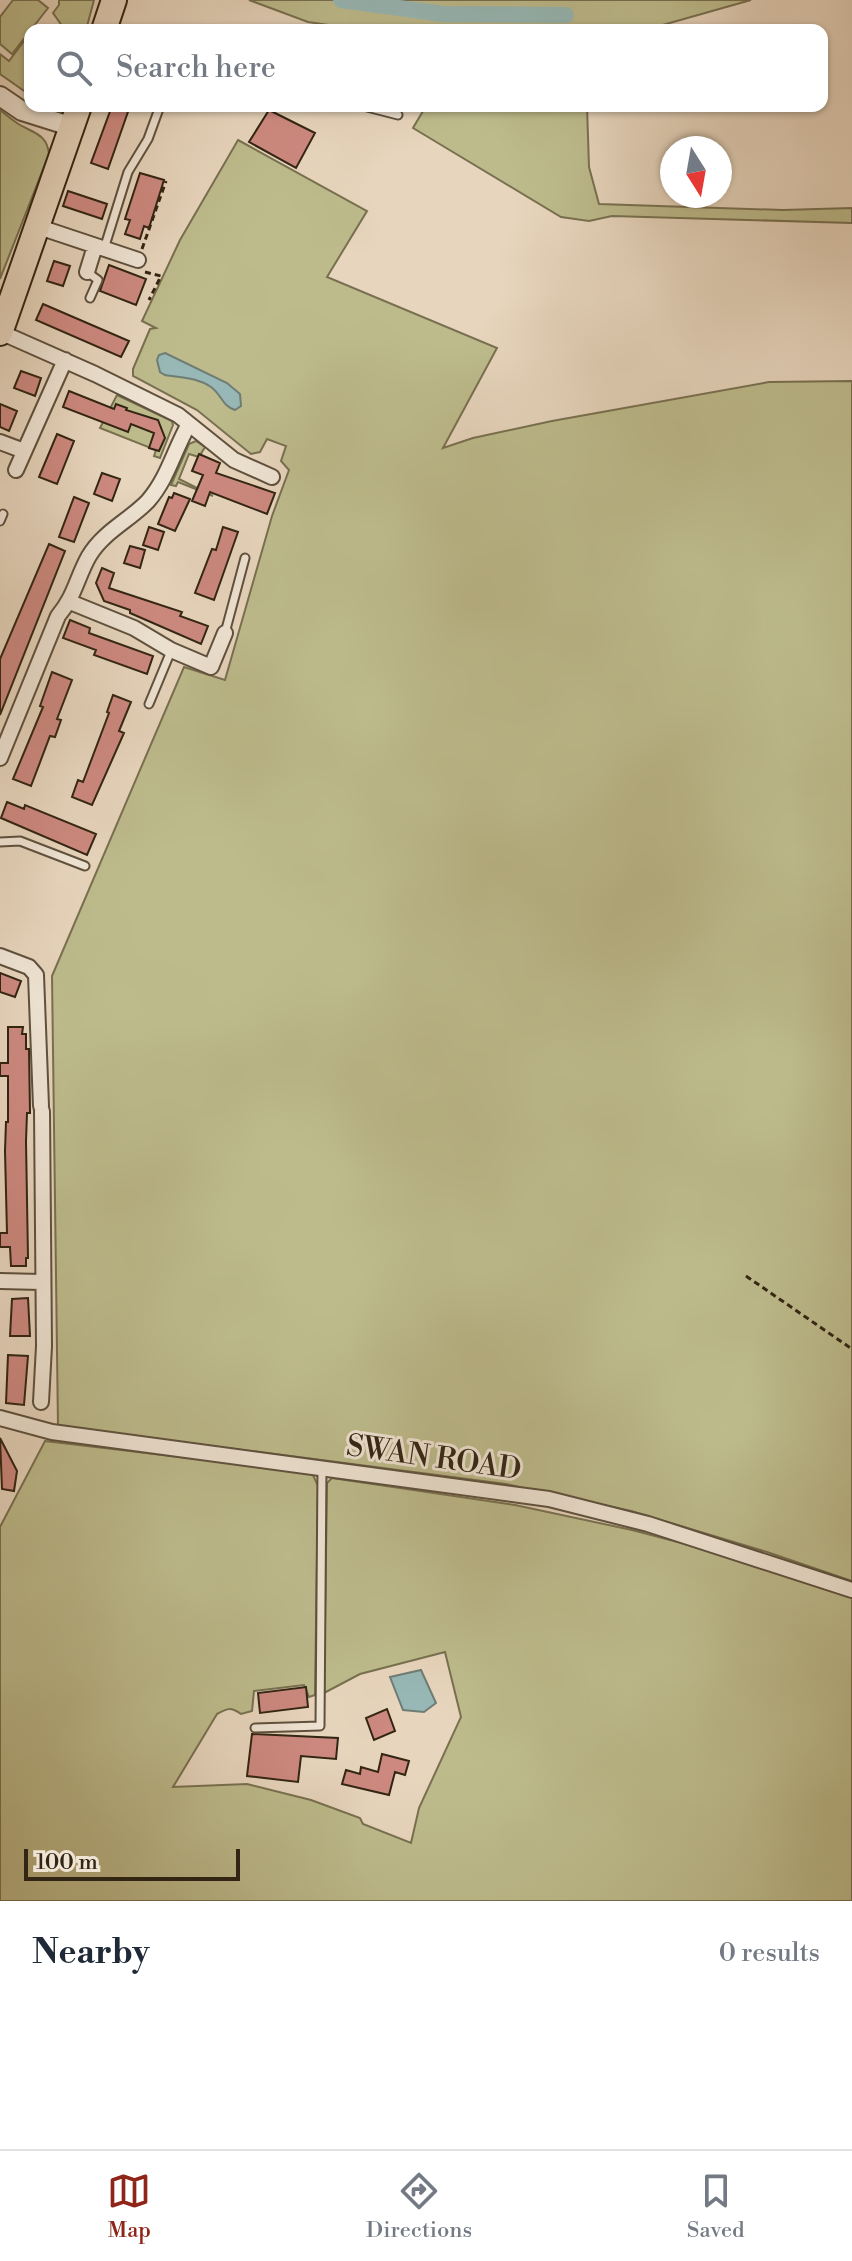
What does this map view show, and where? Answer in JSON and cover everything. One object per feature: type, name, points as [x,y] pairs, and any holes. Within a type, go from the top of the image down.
[{"type":"main road","points":[[106,24],[114,0]]},
{"type":"main road","points":[[0,332],[76,117]]},
{"type":"street","points":[[0,96],[24,111]]},
{"type":"street","points":[[31,112],[76,117]]},
{"type":"street","points":[[39,227],[138,260]]},
{"type":"street","points":[[87,272],[100,248]]},
{"type":"street","points":[[0,332],[178,415],[234,460],[272,477]]},
{"type":"street","points":[[16,470],[65,360]]},
{"type":"street","points":[[0,758],[58,616],[70,602],[90,554],[117,525],[147,502],[172,464],[178,443],[189,424]]},
{"type":"street","points":[[0,442],[24,451]]},
{"type":"street","points":[[70,602],[134,628],[171,650],[211,667],[225,633]]},
{"type":"street","points":[[0,956],[29,967],[36,975],[44,1346],[41,1402]]},
{"type":"street","points":[[0,1281],[41,1282]]},
{"type":"street","name":"SWAN ROAD","points":[[0,1418],[52,1432],[549,1499],[648,1524],[852,1590]]},
{"type":"lane","points":[[100,248],[128,172],[148,139],[158,112]]},
{"type":"lane","points":[[386,112],[398,115]]},
{"type":"lane","points":[[87,272],[98,280],[90,298]]},
{"type":"lane","points":[[225,633],[245,558]]},
{"type":"lane","points":[[149,704],[171,650]]},
{"type":"lane","points":[[0,842],[20,841],[85,866]]},
{"type":"lane","points":[[255,1728],[320,1726],[322,1467]]},
{"type":"path","points":[[149,300],[161,276],[135,269],[166,181]]},
{"type":"path","points":[[746,1276],[852,1349]]},
{"type":"shaded area","points":[[13,0],[38,0],[48,8],[35,24],[24,24],[24,39],[12,54],[0,44],[0,17]]},
{"type":"shaded area","points":[[59,0],[94,0],[88,24],[61,24],[53,13]]},
{"type":"shaded area","points":[[249,0],[751,0],[666,24],[308,22]]},
{"type":"shaded area","points":[[24,41],[24,91],[0,74],[0,54],[9,61]]},
{"type":"shaded area","points":[[0,110],[38,134],[48,147],[49,154],[0,279]]},
{"type":"shaded area","points":[[422,112],[587,112],[589,167],[599,204],[783,210],[852,208],[852,223],[612,216],[589,221],[561,217],[413,128]]},
{"type":"shaded area","points":[[238,140],[367,211],[327,277],[497,348],[443,448],[473,438],[552,421],[769,382],[852,381],[852,1581],[631,1511],[506,1484],[58,1426],[52,976],[184,667],[225,680],[272,516],[289,470],[281,461],[286,446],[267,439],[260,452],[251,454],[197,410],[133,376],[150,329],[156,328],[142,321],[180,240]]},
{"type":"shaded area","points":[[117,395],[172,421],[160,458],[154,456],[156,450],[100,428]]},
{"type":"shaded area","points":[[196,441],[205,447],[199,457],[189,454],[179,479],[213,496],[178,482],[176,486],[171,485],[189,444]]},
{"type":"shaded area","points":[[45,1441],[313,1475],[318,1486],[315,1695],[309,1697],[304,1685],[254,1691],[252,1711],[241,1714],[229,1709],[217,1714],[173,1787],[247,1784],[311,1800],[360,1818],[363,1824],[411,1843],[419,1808],[461,1717],[445,1652],[360,1674],[324,1693],[327,1483],[332,1478],[515,1505],[632,1530],[712,1551],[852,1598],[852,1901],[0,1901],[0,1527]]},
{"type":"water","points":[[165,353],[227,383],[240,394],[241,406],[235,410],[231,408],[215,390],[200,381],[160,372],[157,360],[159,355]]},
{"type":"water","points":[[421,1670],[436,1703],[424,1712],[403,1710],[390,1677]]},
{"type":"building","points":[[110,112],[128,112],[108,169],[91,163]]},
{"type":"building","points":[[268,112],[315,133],[296,168],[249,142]]},
{"type":"building","points":[[140,173],[164,180],[149,228],[144,226],[140,239],[125,234],[130,220],[125,219]]},
{"type":"building","points":[[68,191],[107,204],[102,219],[63,206]]},
{"type":"building","points":[[54,261],[70,266],[63,286],[47,281]]},
{"type":"building","points":[[109,265],[146,279],[136,305],[100,291]]},
{"type":"building","points":[[43,304],[129,341],[121,357],[36,320]]},
{"type":"building","points":[[21,371],[41,378],[35,396],[14,388]]},
{"type":"building","points":[[69,391],[114,409],[116,404],[158,420],[165,438],[159,451],[149,448],[154,433],[131,424],[128,432],[63,407]]},
{"type":"building","points":[[0,404],[17,411],[9,431],[0,427]]},
{"type":"building","points":[[57,434],[74,441],[57,484],[39,477]]},
{"type":"building","points":[[199,454],[220,463],[216,473],[275,493],[267,514],[210,492],[205,506],[192,501],[203,475],[192,471]]},
{"type":"building","points":[[102,473],[120,479],[112,501],[94,494]]},
{"type":"building","points":[[174,493],[190,499],[175,531],[158,524],[169,497],[172,498]]},
{"type":"building","points":[[74,497],[89,503],[74,542],[59,537]]},
{"type":"building","points":[[149,527],[164,532],[158,550],[143,545]]},
{"type":"building","points":[[223,527],[238,532],[214,600],[195,593],[212,549],[216,550]]},
{"type":"building","points":[[49,544],[65,551],[0,715],[0,659]]},
{"type":"building","points":[[130,546],[145,550],[140,568],[124,563]]},
{"type":"building","points":[[102,568],[114,573],[109,588],[182,612],[180,616],[208,626],[201,644],[104,601],[96,583]]},
{"type":"building","points":[[70,620],[90,628],[89,633],[153,656],[147,674],[94,655],[96,650],[63,638]]},
{"type":"building","points":[[52,672],[72,680],[57,719],[61,720],[55,737],[50,736],[31,786],[13,779],[43,707],[40,706]]},
{"type":"building","points":[[113,695],[131,702],[119,731],[124,733],[92,805],[72,797],[78,780],[83,782]]},
{"type":"building","points":[[7,802],[24,809],[25,805],[96,834],[87,855],[1,818]]},
{"type":"building","points":[[0,973],[21,981],[15,997],[0,992]]},
{"type":"building","points":[[8,1027],[23,1027],[26,1049],[29,1049],[26,1266],[11,1266],[10,1247],[0,1247],[0,1233],[7,1233],[5,1151],[8,1076],[0,1076],[0,1063],[8,1063]]},
{"type":"building","points":[[28,1298],[30,1336],[10,1336],[12,1299]]},
{"type":"building","points":[[8,1355],[28,1356],[24,1405],[6,1403]]},
{"type":"building","points":[[0,1438],[17,1471],[14,1491],[2,1489]]},
{"type":"building","points":[[306,1687],[308,1707],[260,1713],[258,1693]]},
{"type":"building","points":[[387,1709],[395,1731],[374,1740],[366,1718]]},
{"type":"building","points":[[252,1734],[338,1738],[336,1759],[301,1756],[298,1782],[247,1776]]},
{"type":"building","points":[[382,1754],[409,1761],[405,1775],[395,1772],[389,1795],[342,1784],[346,1770],[360,1774],[361,1767],[378,1772]]},
{"type":"waterway","points":[[341,0],[443,14],[566,15]]}]
